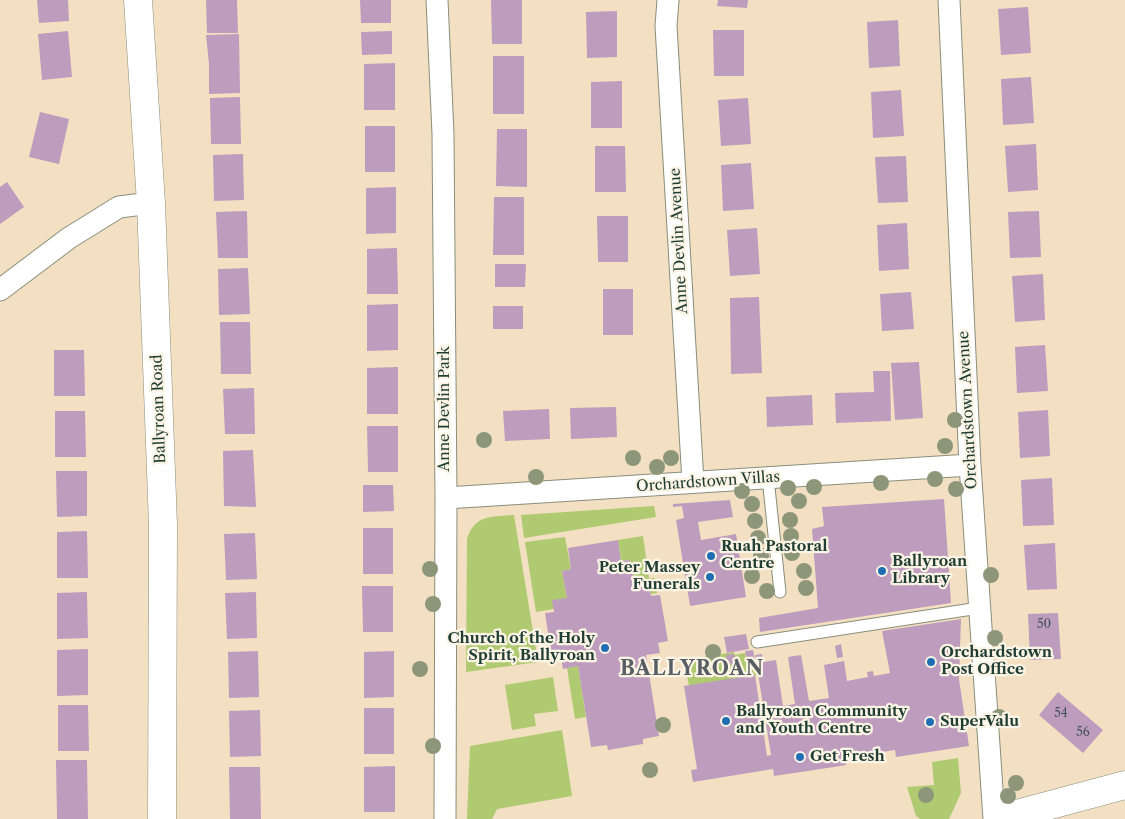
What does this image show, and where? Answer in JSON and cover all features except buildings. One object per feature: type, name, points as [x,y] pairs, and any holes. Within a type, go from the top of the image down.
[{"type":"main road","name":"Ballyroan Road","points":[[138,0],[151,203],[163,525],[162,819]]},
{"type":"main road","points":[[996,819],[1125,785]]},
{"type":"street","name":"Anne Devlin Park","points":[[438,0],[443,134],[446,498],[445,819]]},
{"type":"street","name":"Anne Devlin Avenue","points":[[668,0],[666,26],[693,482]]},
{"type":"street","name":"Orchardstown Avenue","points":[[949,0],[970,465],[996,819]]},
{"type":"street","points":[[0,290],[69,238],[119,207],[151,203]]},
{"type":"street","name":"Orchardstown Villas","points":[[446,498],[970,465]]},
{"type":"lane","points":[[768,478],[780,592]]},
{"type":"lane","points":[[757,642],[980,608]]},
{"type":"green space","points":[[654,506],[656,517],[524,538],[521,515]]},
{"type":"green space","points":[[514,515],[538,662],[466,672],[467,539],[474,525],[479,521],[485,518]]},
{"type":"green space","points":[[643,536],[649,578],[655,578],[657,593],[651,594],[649,585],[635,587],[630,560],[621,561],[618,540]]},
{"type":"green space","points":[[565,537],[571,569],[562,571],[567,598],[554,609],[536,612],[525,542]]},
{"type":"green space","points":[[734,652],[735,655],[745,653],[747,663],[755,661],[758,675],[689,686],[684,660]]},
{"type":"green space","points":[[578,666],[586,717],[575,719],[567,668]]},
{"type":"green space","points":[[553,677],[558,711],[534,714],[536,726],[512,730],[505,685]]},
{"type":"green space","points":[[562,730],[572,796],[497,809],[492,819],[467,819],[470,746]]},
{"type":"green space","points":[[958,758],[961,793],[949,819],[920,819],[916,816],[907,787],[934,785],[932,762]]},
{"type":"place","name":"Ruah Pastoral Centre","points":[[711,556]]},
{"type":"place","name":"Ballyroan Library","points":[[882,571]]},
{"type":"place","name":"Peter Massey Funerals","points":[[710,577]]},
{"type":"place","name":"Church of the Holy Spirit, Ballyroan","points":[[605,648]]},
{"type":"place","name":"Orchardstown Post Office","points":[[931,662]]},
{"type":"place","name":"Ballyroan Community and Youth Centre","points":[[726,721]]},
{"type":"place","name":"SuperValu","points":[[930,722]]},
{"type":"place","name":"Get Fresh","points":[[800,757]]},
{"type":"district","name":"BALLYROAN","points":[[692,669]]}]
